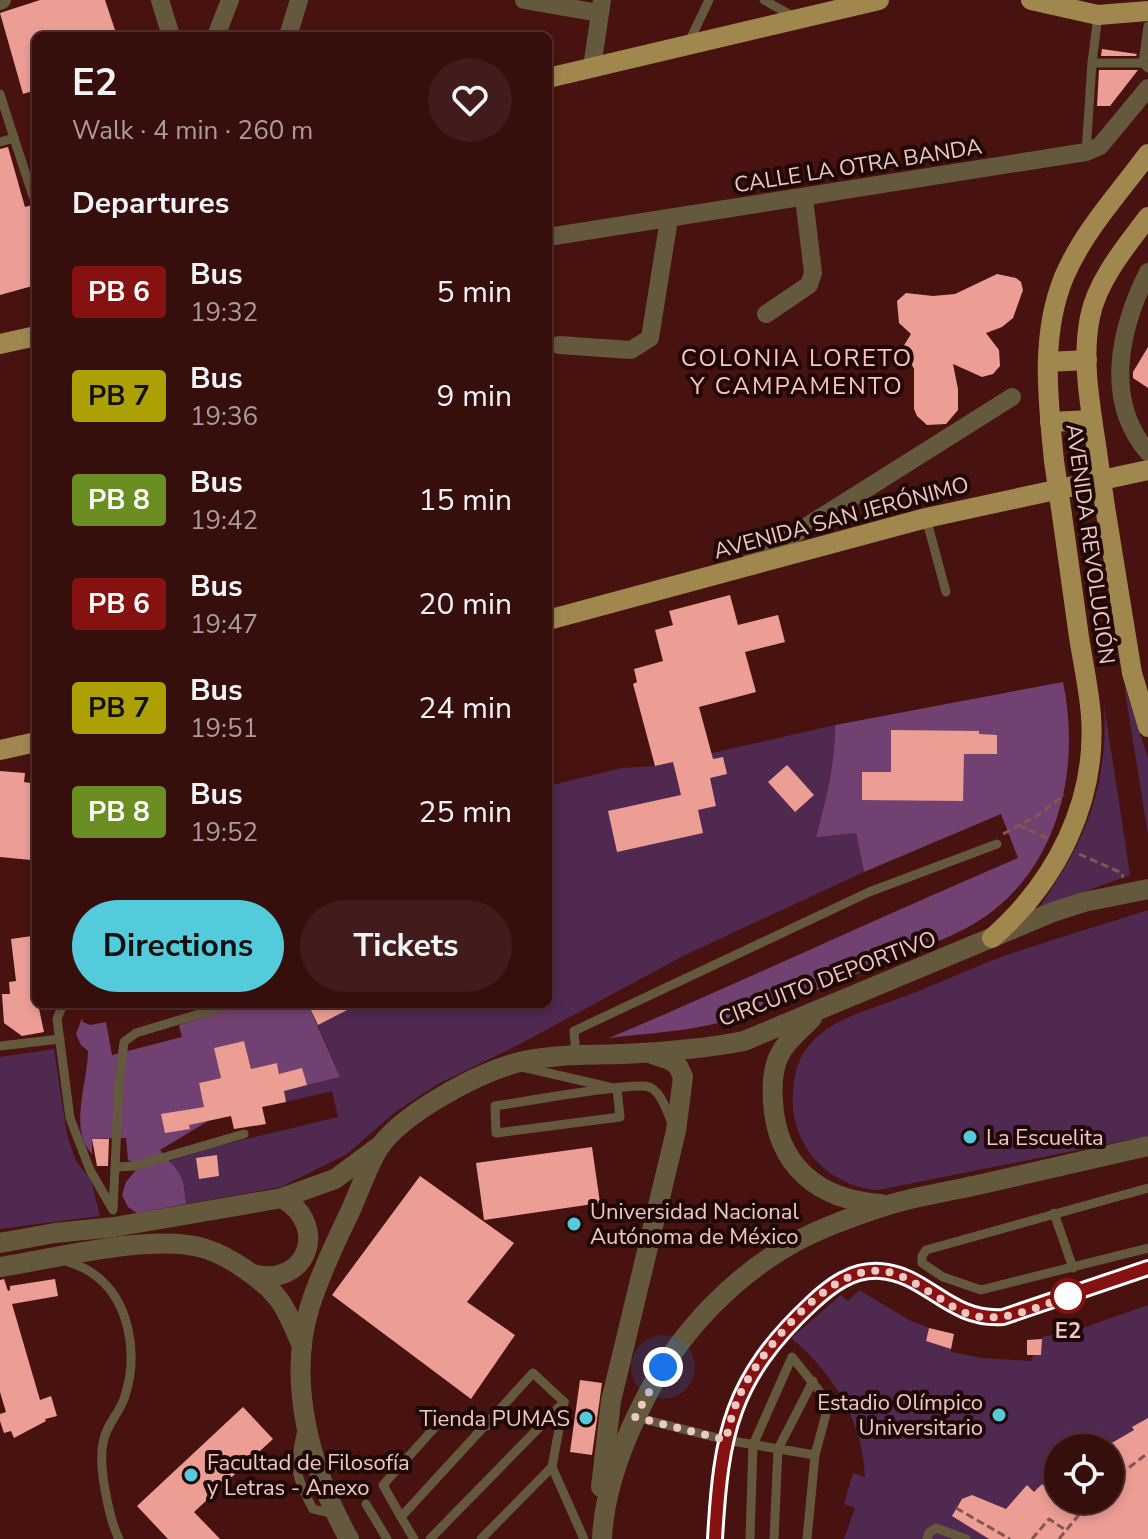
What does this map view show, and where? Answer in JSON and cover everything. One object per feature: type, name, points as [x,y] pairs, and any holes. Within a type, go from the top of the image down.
[{"type":"main road","points":[[552,77],[879,0]]},
{"type":"main road","points":[[1031,0],[1098,15],[1148,11]]},
{"type":"main road","name":"AVENIDA REVOLUCIÓN","points":[[992,938],[1024,907],[1051,871],[1071,831],[1087,778],[1091,715],[1050,422],[1048,362],[1052,317],[1064,276],[1088,233],[1148,154]]},
{"type":"main road","name":"AVENIDA REVOLUCIÓN","points":[[1148,217],[1123,250],[1103,285],[1090,316],[1087,360],[1092,420],[1132,673],[1148,727]]},
{"type":"main road","points":[[0,344],[32,337]]},
{"type":"main road","points":[[1048,362],[1087,360]]},
{"type":"main road","points":[[1050,422],[1092,420]]},
{"type":"main road","name":"AVENIDA SAN JERÓNIMO","points":[[552,619],[926,518],[1148,470]]},
{"type":"main road","points":[[0,750],[32,743]]},
{"type":"street","points":[[160,0],[170,32]]},
{"type":"street","points":[[218,32],[230,0]]},
{"type":"street","points":[[289,32],[299,0]]},
{"type":"street","points":[[524,0],[600,7],[592,67]]},
{"type":"street","points":[[1086,152],[1100,146],[1148,88]]},
{"type":"street","name":"CALLE LA OTRA BANDA","points":[[552,236],[1086,152]]},
{"type":"street","points":[[766,314],[809,285],[813,273],[804,198]]},
{"type":"street","points":[[559,345],[631,350],[650,338],[669,219]]},
{"type":"street","points":[[1148,272],[1128,318],[1119,363],[1129,420],[1136,438],[1148,452]]},
{"type":"street","points":[[745,566],[1012,397]]},
{"type":"street","name":"CIRCUITO DEPORTIVO","points":[[349,1539],[335,1515],[304,1423],[302,1346],[309,1308],[329,1256],[381,1145],[415,1113],[448,1093],[510,1064],[576,1055],[702,1049],[744,1041],[1074,906],[1148,889]]},
{"type":"street","points":[[818,1012],[786,1044],[778,1057],[774,1075],[774,1109],[775,1124],[784,1152],[798,1170],[821,1187],[858,1203],[890,1204]]},
{"type":"street","points":[[596,1537],[611,1401],[676,1131],[683,1077],[678,1066],[670,1060],[648,1052]]},
{"type":"street","points":[[0,1243],[113,1219],[282,1198],[335,1179],[381,1145]]},
{"type":"street","points":[[596,1537],[635,1417],[673,1351],[725,1294],[770,1257],[797,1241],[890,1204],[1148,1146]]},
{"type":"street","points":[[252,1274],[270,1277],[286,1273],[305,1255],[309,1238],[306,1220],[295,1206],[282,1198]]},
{"type":"street","points":[[0,1267],[143,1244],[180,1244],[208,1249],[252,1274],[279,1298],[302,1346]]},
{"type":"lane","points":[[688,44],[709,0]]},
{"type":"lane","points":[[764,0],[797,19]]},
{"type":"lane","points":[[1086,152],[1098,15]]},
{"type":"lane","points":[[1092,63],[1146,66],[1148,26]]},
{"type":"lane","points":[[0,94],[32,193]]},
{"type":"lane","points":[[0,142],[14,138]]},
{"type":"lane","points":[[926,518],[946,592]]},
{"type":"lane","points":[[576,1055],[574,1031],[869,892],[997,844]]},
{"type":"lane","points":[[61,1008],[57,1019],[70,1118],[113,1219]]},
{"type":"lane","points":[[113,1219],[119,1082],[124,1042],[136,1033],[219,1008]]},
{"type":"lane","points":[[0,1045],[60,1039]]},
{"type":"lane","points":[[510,1064],[617,1089]]},
{"type":"lane","points":[[617,1089],[620,1117],[496,1133],[495,1106],[617,1089],[644,1086],[656,1091],[676,1131]]},
{"type":"lane","points":[[116,1167],[134,1166],[244,1134]]},
{"type":"lane","points":[[1148,1188],[926,1250],[922,1263],[943,1277],[981,1290],[1148,1248]]},
{"type":"lane","points":[[1054,1213],[1073,1268]]},
{"type":"lane","points":[[59,1258],[89,1271],[110,1290],[122,1311],[129,1336],[130,1364],[126,1391],[122,1404],[106,1429],[101,1449],[110,1514],[119,1539]]},
{"type":"lane","points":[[715,1539],[726,1440],[742,1390],[761,1357],[793,1321],[848,1276],[882,1271],[904,1278],[958,1309],[986,1318],[1016,1313],[1148,1268]]},
{"type":"lane","points":[[750,1539],[753,1445],[792,1357],[829,1403],[815,1455],[807,1539]]},
{"type":"lane","points":[[401,1517],[533,1373],[564,1402]]},
{"type":"lane","points":[[774,1539],[778,1449],[813,1381]]},
{"type":"lane","points":[[481,1539],[552,1467],[564,1402]]},
{"type":"lane","points":[[430,1539],[564,1402]]},
{"type":"lane","points":[[414,1539],[383,1485],[445,1416],[487,1426]]},
{"type":"lane","points":[[635,1417],[726,1440],[815,1455]]},
{"type":"lane","points":[[552,1467],[596,1537]]},
{"type":"lane","points":[[366,1504],[387,1539]]},
{"type":"lane","points":[[927,1539],[936,1528],[966,1539]]},
{"type":"path","points":[[997,844],[1002,834],[1037,816],[1087,778]]},
{"type":"path","points":[[1124,1471],[1148,1453]]},
{"type":"path","points":[[956,1508],[1010,1539]]},
{"type":"path","points":[[1059,1539],[1079,1514]]},
{"type":"path","points":[[1032,1539],[1049,1519],[1065,1530]]},
{"type":"shaded area","points":[[1063,682],[1069,744],[1067,775],[1060,806],[1036,863],[1017,888],[994,910],[981,920],[936,942],[763,1010],[694,1028],[609,1038],[1018,858],[1001,814],[864,872],[856,833],[816,837],[832,768],[835,725]]},
{"type":"shaded area","points":[[1124,684],[1148,758],[1148,835]]},
{"type":"shaded area","points":[[1104,704],[1130,875],[1038,909],[1081,837],[1098,788],[1105,734]]},
{"type":"shaded area","points":[[835,725],[829,781],[816,836],[856,833],[864,872],[685,955],[518,1045],[438,1084],[394,1113],[347,1154],[281,1187],[186,1204],[185,1187],[169,1161],[338,1117],[332,1091],[286,1102],[283,1091],[340,1077],[318,1025],[350,1008],[552,1008],[552,785],[622,768],[655,766]],"holes":[[[674,768],[710,778],[716,806],[702,809],[696,781],[678,785]]]},
{"type":"shaded area","points":[[1148,910],[1148,1136],[878,1190],[859,1187],[827,1171],[804,1144],[793,1110],[796,1071],[808,1046],[832,1026],[991,961]]},
{"type":"shaded area","points":[[233,1008],[310,1008],[340,1077],[283,1091],[277,1063],[251,1069],[244,1041],[215,1048],[221,1078],[199,1083],[208,1121],[160,1150],[182,1179],[186,1204],[137,1213],[128,1207],[122,1195],[126,1182],[136,1170],[134,1163],[128,1160],[126,1138],[92,1139],[92,1154],[85,1144],[80,1119],[88,1051],[76,1034],[82,1018],[90,1025],[106,1022],[112,1055],[182,1037],[179,1025]]},
{"type":"shaded area","points":[[54,1049],[67,1135],[76,1161],[91,1180],[100,1216],[0,1229],[0,1057]]},
{"type":"shaded area","name":"Estadio Olímpico Universitario","points":[[859,1290],[909,1320],[929,1328],[926,1341],[951,1349],[951,1352],[982,1358],[1032,1361],[1033,1355],[1041,1355],[1042,1337],[1077,1330],[1148,1305],[1148,1539],[844,1539],[855,1508],[844,1504],[853,1473],[865,1477],[858,1437],[852,1418],[832,1382],[791,1338],[841,1295],[848,1301]]},
{"type":"building","points":[[40,0],[105,0],[116,32],[32,32],[32,91],[23,94],[0,13]]},
{"type":"building","points":[[1102,49],[1137,54],[1101,56]]},
{"type":"building","points":[[1099,70],[1138,70],[1110,106],[1097,106]]},
{"type":"building","points":[[8,147],[25,207],[32,205],[32,286],[0,295],[0,149]]},
{"type":"building","points":[[997,274],[1016,278],[1023,290],[1013,318],[1002,327],[986,333],[999,350],[1000,366],[993,374],[982,377],[953,364],[958,410],[946,424],[927,425],[914,409],[914,369],[903,347],[911,334],[899,323],[897,301],[906,293],[933,296],[955,294]]},
{"type":"building","points":[[1148,347],[1148,388],[1133,378],[1133,372]]},
{"type":"building","points":[[730,595],[738,625],[778,615],[785,642],[745,652],[756,692],[699,707],[713,759],[723,757],[727,774],[710,778],[716,806],[698,810],[703,833],[617,852],[608,811],[681,795],[673,762],[655,766],[633,684],[637,682],[634,669],[663,661],[655,630],[673,625],[669,611]]},
{"type":"building","points":[[891,730],[979,731],[979,734],[997,735],[997,754],[964,754],[963,801],[862,800],[862,772],[891,772]]},
{"type":"building","points":[[787,765],[814,795],[795,812],[768,782]]},
{"type":"building","points":[[0,771],[25,773],[24,782],[32,783],[31,860],[0,857]]},
{"type":"building","points":[[32,936],[32,1008],[39,1008],[44,1032],[22,1036],[4,1023],[2,994],[10,994],[9,982],[16,981],[11,939]]},
{"type":"building","points":[[310,1008],[351,1008],[318,1025]]},
{"type":"building","points":[[244,1041],[251,1069],[277,1063],[279,1074],[302,1068],[307,1085],[284,1091],[286,1102],[262,1107],[266,1124],[234,1129],[231,1116],[165,1133],[161,1114],[204,1107],[199,1083],[221,1078],[214,1048]]},
{"type":"building","points":[[92,1139],[109,1139],[108,1166],[97,1166]]},
{"type":"building","points":[[592,1147],[600,1203],[484,1220],[476,1163]]},
{"type":"building","points":[[217,1155],[219,1176],[199,1179],[196,1158]]},
{"type":"building","points":[[420,1176],[514,1243],[467,1302],[515,1335],[471,1399],[332,1295]]},
{"type":"building","points":[[4,1279],[8,1291],[10,1286],[55,1279],[58,1296],[12,1304],[40,1400],[51,1396],[57,1416],[45,1419],[14,1438],[11,1431],[4,1433],[0,1421],[0,1414],[6,1412],[0,1392],[0,1280]]},
{"type":"building","points":[[929,1328],[954,1334],[951,1349],[926,1341]]},
{"type":"building","points":[[1042,1339],[1041,1355],[1027,1355],[1027,1340]]},
{"type":"building","name":"Tienda PUMAS","points":[[580,1380],[602,1383],[592,1455],[570,1452]]},
{"type":"building","points":[[243,1407],[273,1439],[194,1512],[220,1539],[168,1539],[137,1506]]},
{"type":"building","points":[[1148,1418],[1148,1539],[989,1539],[952,1516],[962,1499],[972,1495],[1006,1509],[1027,1485],[1034,1492],[1042,1484],[1044,1514],[1124,1514],[1124,1436],[1134,1430],[1132,1427]]},
{"type":"bus line","points":[[715,1539],[728,1429],[742,1390],[761,1357],[777,1338],[820,1296],[848,1276],[882,1271],[904,1278],[970,1315],[986,1318],[1003,1317],[1148,1268]]},
{"type":"place","name":"La Escuelita","points":[[970,1137]]},
{"type":"place","name":"Universidad Nacional Autónoma de México","points":[[574,1224]]},
{"type":"place","name":"E2","points":[[1068,1296]]},
{"type":"place","name":"Estadio Olímpico Universitario","points":[[999,1415]]},
{"type":"place","name":"Tienda PUMAS","points":[[586,1418]]},
{"type":"place","name":"Facultad de Filosofía y Letras - Anexo","points":[[191,1475]]},
{"type":"district","name":"COLONIA LORETO Y CAMPAMENTO","points":[[797,372]]},
{"type":"route","points":[[663,1367],[635,1417],[648,1423],[726,1440],[742,1390],[761,1357],[793,1321],[848,1276],[882,1271],[904,1278],[970,1315],[986,1318],[1003,1317],[1068,1296]]}]
